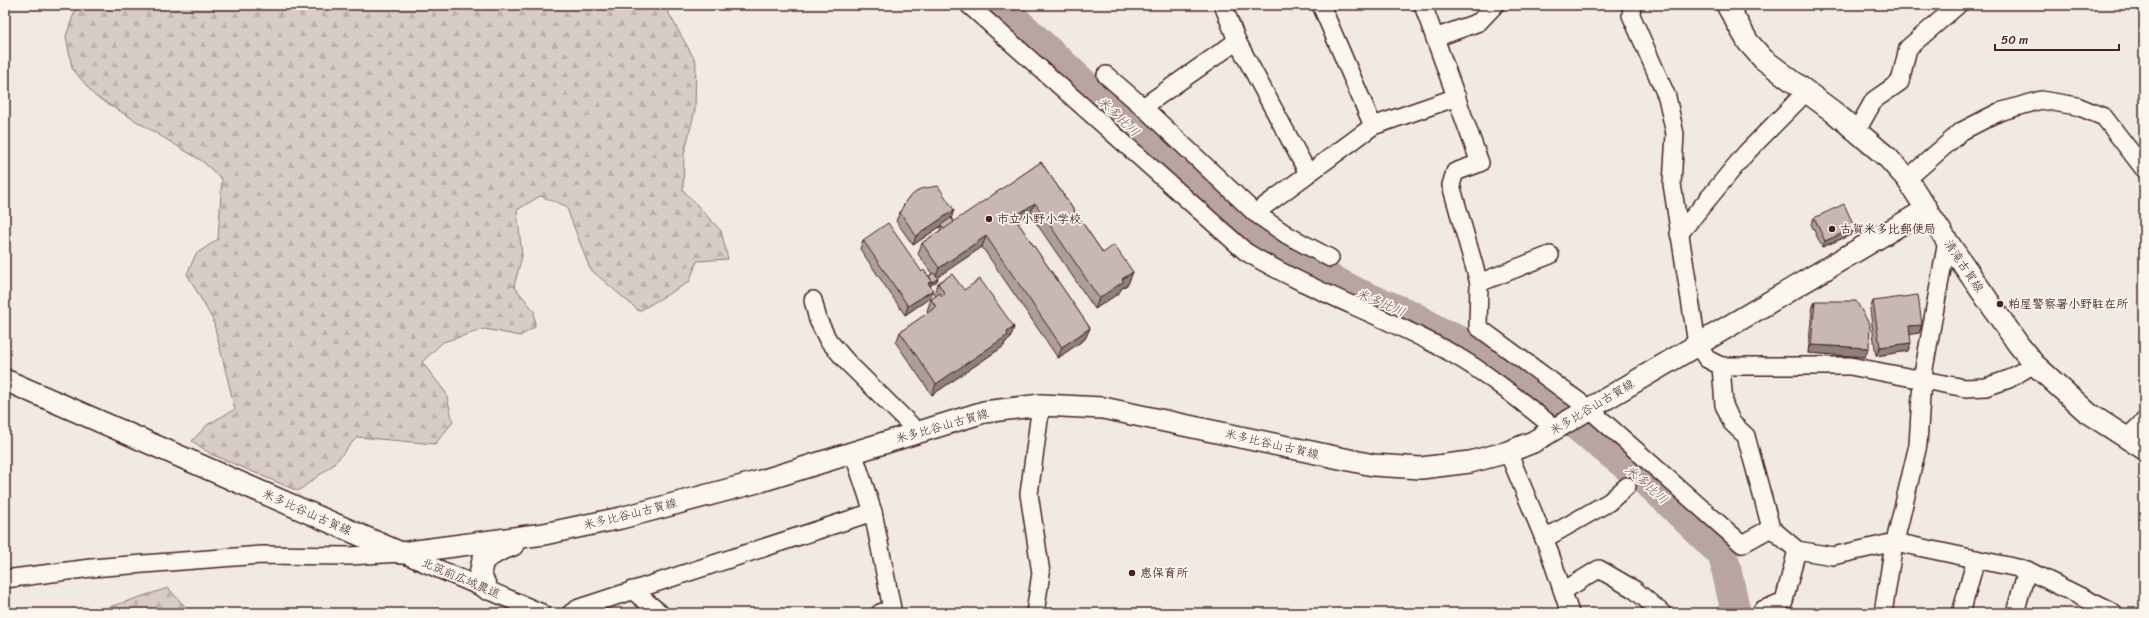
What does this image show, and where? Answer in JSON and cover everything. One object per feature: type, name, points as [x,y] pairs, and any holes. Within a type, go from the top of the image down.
[{"type":"main road","name":"清滝古賀線","points":[[1727,5],[1748,42],[1763,59],[1807,91],[1888,158],[1907,179],[1947,241],[2018,344],[2034,364],[2088,413],[2126,439],[2144,449]]},
{"type":"main road","name":"米多比谷山古賀線","points":[[5,380],[401,553],[544,534],[628,516],[761,481],[984,412],[1041,406],[1103,408],[1373,465],[1421,468],[1470,462],[1508,452],[1533,442],[1927,209]]},
{"type":"main road","points":[[487,589],[480,574],[483,560],[500,550],[544,534]]},
{"type":"street","points":[[969,5],[1246,252],[1279,272],[1454,354],[1503,387],[1556,429]]},
{"type":"street","points":[[1223,5],[1237,41],[1308,173]]},
{"type":"street","points":[[1321,5],[1373,126]]},
{"type":"street","points":[[1423,5],[1480,163],[1455,172],[1451,185],[1479,283],[1478,327],[1585,410],[1742,544],[1771,528]]},
{"type":"street","points":[[1435,38],[1479,22],[1495,5]]},
{"type":"street","points":[[1632,5],[1631,14],[1667,97],[1675,134],[1672,184],[1679,234],[1697,344],[1707,359],[1721,366],[1850,366],[1965,388],[1986,387],[2009,379],[2034,364]]},
{"type":"street","points":[[1856,132],[1874,100],[1900,82],[1908,48],[1958,5]]},
{"type":"street","points":[[1143,107],[1237,41]]},
{"type":"street","points":[[1106,75],[1143,107],[1255,213],[1288,235],[1330,258]]},
{"type":"street","points":[[1679,234],[1746,153],[1807,91]]},
{"type":"street","points":[[1255,213],[1373,126],[1457,97]]},
{"type":"street","points":[[1907,179],[1962,131],[1999,112],[2041,100],[2077,106],[2104,117],[2144,169]]},
{"type":"street","points":[[1883,613],[1895,542],[1918,445],[1922,380],[1947,241]]},
{"type":"street","points":[[1479,283],[1550,255]]},
{"type":"street","points":[[813,300],[818,320],[828,340],[848,363],[918,432]]},
{"type":"street","points":[[1721,366],[1724,405],[1732,423],[1746,436],[1771,528],[1797,550],[1833,556],[1895,542],[2027,570],[2114,613]]},
{"type":"street","points":[[1035,613],[1041,573],[1029,494],[1041,406]]},
{"type":"street","points":[[2126,439],[2144,421]]},
{"type":"street","points":[[853,452],[873,512],[892,609],[880,613]]},
{"type":"street","points":[[1508,452],[1544,539],[1570,613]]},
{"type":"street","points":[[1544,539],[1608,502],[1627,486]]},
{"type":"street","points":[[571,613],[579,608],[632,590],[873,512]]},
{"type":"street","points":[[1762,610],[1784,601],[1797,550]]},
{"type":"street","points":[[5,579],[90,568],[262,555],[349,556],[401,553]]},
{"type":"street","name":"北筑前広域農道","points":[[401,553],[542,613]]},
{"type":"street","points":[[1961,613],[1976,559]]},
{"type":"street","points":[[1563,591],[1599,569],[1635,590],[1662,613]]},
{"type":"street","points":[[2015,613],[2027,570]]},
{"type":"street","points":[[632,590],[660,613]]},
{"type":"green space","points":[[77,5],[664,5],[696,62],[695,110],[684,154],[683,190],[721,231],[728,259],[697,261],[689,282],[639,311],[590,269],[566,206],[540,196],[517,210],[522,256],[514,286],[534,311],[535,327],[520,336],[485,329],[443,342],[422,362],[446,393],[453,422],[435,444],[357,437],[333,465],[298,491],[211,454],[192,441],[207,425],[235,409],[213,320],[187,274],[196,254],[218,239],[222,179],[202,161],[95,96],[72,68],[66,36]]},
{"type":"green space","points":[[168,588],[191,613],[91,613]]},
{"type":"building","points":[[1041,162],[1103,253],[1114,245],[1133,272],[1122,279],[1123,282],[1099,298],[1035,203],[1014,217],[1090,328],[1062,347],[986,236],[939,268],[922,243]]},
{"type":"building","points":[[938,186],[954,210],[916,236],[900,212],[907,199],[920,189]]},
{"type":"building","name":"古賀米多比郵便局","points":[[1844,204],[1855,228],[1825,241],[1814,218]]},
{"type":"building","points":[[951,218],[954,222],[944,229],[941,225]]},
{"type":"building","points":[[888,223],[922,272],[924,270],[932,281],[928,283],[933,290],[908,306],[863,240]]},
{"type":"building","points":[[934,273],[938,278],[931,283],[932,281],[929,276]]},
{"type":"building","points":[[952,274],[964,290],[980,279],[1014,327],[1007,332],[1008,335],[936,384],[900,332],[936,307],[931,299],[940,293],[942,296],[945,294],[938,283]]},
{"type":"building","points":[[1918,295],[1922,325],[1909,326],[1911,343],[1880,347],[1873,301]]},
{"type":"building","points":[[1815,301],[1856,301],[1870,325],[1869,348],[1811,345]]},
{"type":"waterway","name":"米多比川","points":[[999,5],[1223,212],[1267,246],[1358,293],[1411,315],[1440,332],[1465,343],[1547,402],[1654,488],[1723,555],[1736,613]]},
{"type":"place","name":"市立小野小学校","points":[[989,219]]},
{"type":"place","name":"古賀米多比郵便局","points":[[1832,229]]},
{"type":"place","name":"粕屋警察署小野駐在所","points":[[2000,304]]},
{"type":"place","name":"恵保育所","points":[[1132,573]]}]
